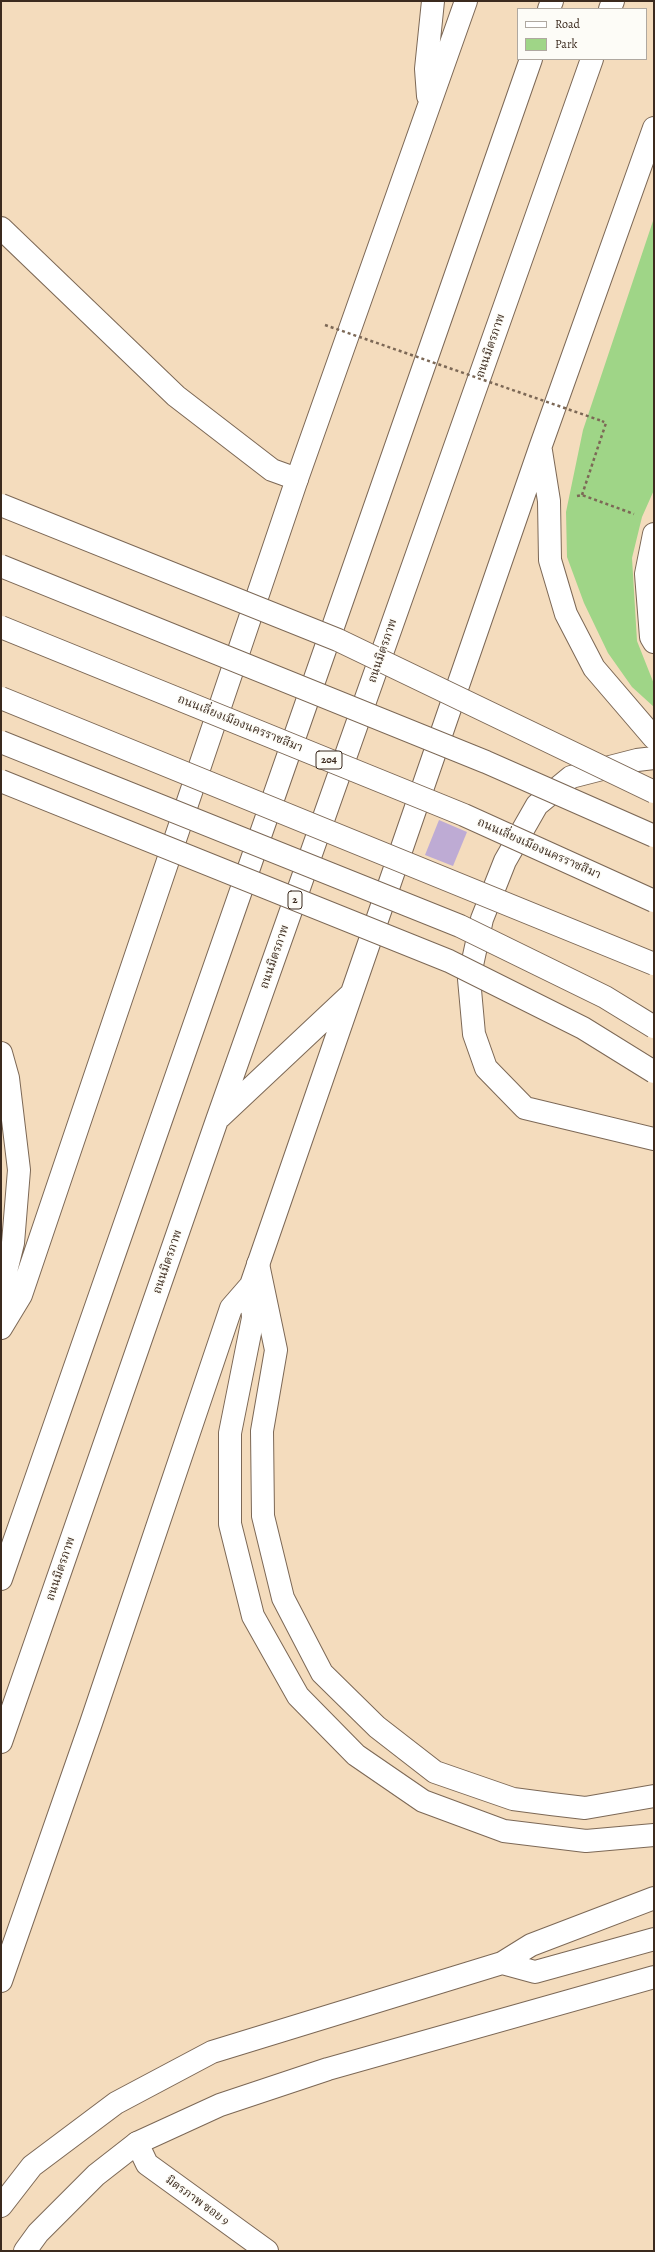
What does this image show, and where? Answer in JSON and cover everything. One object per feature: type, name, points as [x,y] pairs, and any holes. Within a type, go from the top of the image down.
[{"type":"main road","points":[[429,106],[426,69],[433,1]]},
{"type":"main road","points":[[2,1326],[21,1296],[297,479],[466,2]]},
{"type":"main road","points":[[1,1579],[532,60]]},
{"type":"main road","name":"ถนนมิตรภาพ","points":[[1,1742],[217,1120],[592,60]]},
{"type":"main road","points":[[654,128],[540,448],[251,1285],[253,1318],[230,1432],[230,1524],[253,1616],[298,1696],[356,1755],[423,1801],[504,1832],[586,1841],[654,1835]]},
{"type":"main road","points":[[1,228],[176,396],[272,470],[297,479]]},
{"type":"main road","points":[[540,448],[549,501],[550,560],[566,614],[594,668],[654,738]]},
{"type":"main road","points":[[1,505],[338,640],[654,792]]},
{"type":"main road","points":[[654,534],[646,574],[651,637],[654,642]]},
{"type":"main road","points":[[1,566],[486,762],[654,836]]},
{"type":"main road","name":"ถนนเลี่ยงเมืองนครราชสีมา","points":[[1,627],[464,814],[654,901]]},
{"type":"main road","points":[[1,698],[654,964]]},
{"type":"main road","points":[[1,742],[460,926],[604,997],[654,1027]]},
{"type":"main road","points":[[654,758],[637,760],[571,777],[538,805],[505,861],[482,919],[469,978],[474,1034],[486,1068],[525,1108],[654,1139]]},
{"type":"main road","points":[[1,781],[449,961],[583,1028],[654,1072]]},
{"type":"main road","points":[[217,1120],[352,993]]},
{"type":"main road","points":[[1,1053],[8,1078],[19,1170],[13,1243],[2,1288],[2,1326]]},
{"type":"main road","points":[[258,1264],[276,1350],[262,1431],[263,1516],[283,1598],[322,1673],[377,1727],[435,1772],[513,1799],[585,1808],[654,1796]]},
{"type":"main road","points":[[1,1981],[91,1723],[231,1308],[251,1285]]},
{"type":"main road","points":[[1,2206],[32,2166],[116,2103],[212,2052],[502,1962],[531,1945],[654,1898]]},
{"type":"main road","points":[[502,1962],[535,1972],[654,1939]]},
{"type":"main road","points":[[25,2251],[38,2232],[96,2175],[137,2143],[220,2105],[328,2069],[654,1977]]},
{"type":"main road","name":"มิตรภาพ ซอย 9","points":[[137,2143],[147,2164],[267,2251]]},
{"type":"path","points":[[326,325],[606,423],[582,495]]},
{"type":"path","points":[[549,501],[582,495],[635,514]]},
{"type":"green space","points":[[654,218],[654,490],[642,517],[632,558],[637,641],[654,684],[654,707],[632,687],[608,653],[584,603],[567,557],[566,512],[583,430]]},
{"type":"building","points":[[439,820],[467,832],[453,866],[425,855]]}]
